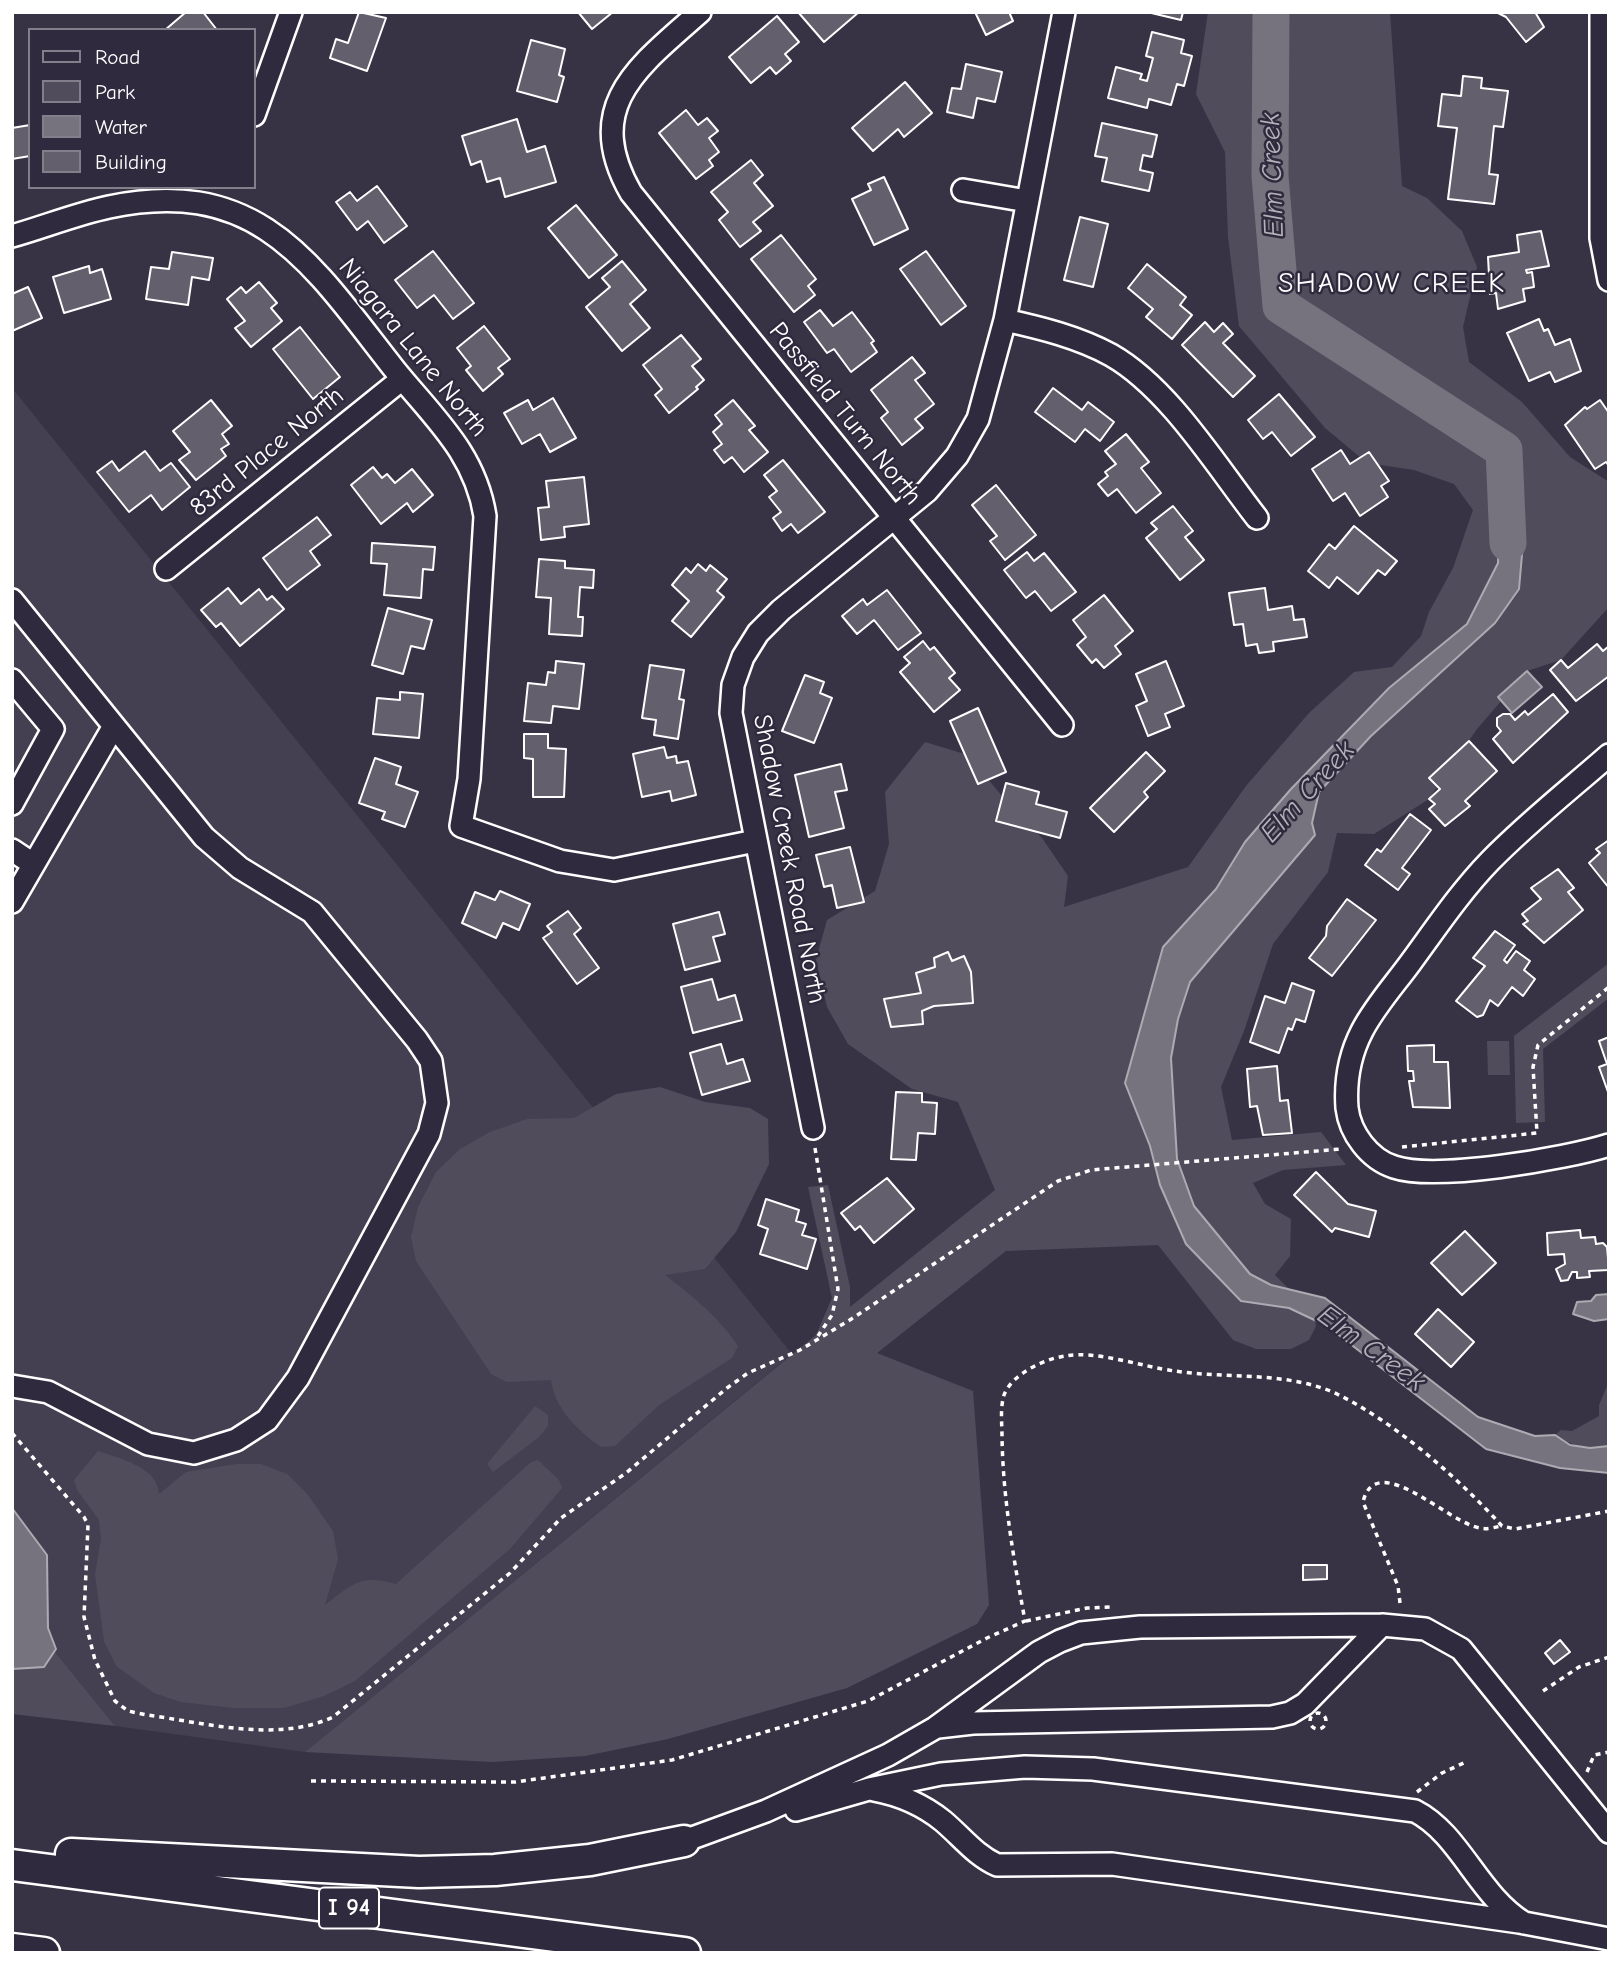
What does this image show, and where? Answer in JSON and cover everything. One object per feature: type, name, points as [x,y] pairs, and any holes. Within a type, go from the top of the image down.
[{"type":"highway","points":[[12,1852],[419,1872],[495,1870],[590,1860],[684,1841]]},
{"type":"highway","name":"I 94","points":[[12,1865],[685,1953]]},
{"type":"highway","points":[[12,1949],[44,1953]]},
{"type":"street","points":[[256,109],[291,12]]},
{"type":"street","name":"Passfield Turn North","points":[[700,12],[641,65],[625,84],[615,103],[611,125],[619,172],[631,193],[1062,725]]},
{"type":"street","name":"Shadow Creek Road North","points":[[813,1128],[731,712],[733,685],[743,657],[758,633],[781,610],[927,491],[957,456],[978,419],[1005,320],[1064,12]]},
{"type":"street","points":[[1601,12],[1601,238],[1609,280]]},
{"type":"street","points":[[963,190],[1027,201]]},
{"type":"street","name":"Niagara Lane North","points":[[12,236],[108,207],[151,201],[224,197],[244,216],[294,248],[320,274],[402,379],[459,446],[481,489],[485,516],[469,779],[461,826],[560,861],[614,870],[755,841]]},
{"type":"street","points":[[1005,320],[1070,336],[1112,356],[1171,409],[1257,518]]},
{"type":"street","name":"83rd Place North","points":[[166,569],[402,379]]},
{"type":"street","points":[[12,600],[204,837],[240,868],[312,912],[352,958],[431,1061],[437,1103],[429,1134],[322,1334],[298,1378],[267,1420],[236,1440],[194,1453],[148,1444],[48,1392],[12,1386]]},
{"type":"street","points":[[12,680],[53,729],[12,804]]},
{"type":"street","points":[[12,902],[114,726]]},
{"type":"street","points":[[1609,755],[1489,862],[1460,896],[1363,1030],[1351,1056],[1346,1079],[1348,1117],[1361,1144],[1385,1164],[1396,1168],[1421,1171],[1518,1164],[1609,1146]]},
{"type":"street","points":[[12,850],[33,864]]},
{"type":"street","points":[[934,1728],[973,1723],[1272,1717],[1290,1713],[1305,1704],[1382,1625]]},
{"type":"street","points":[[684,1841],[828,1784],[888,1755],[934,1728],[1039,1652],[1081,1633],[1140,1627],[1382,1625],[1425,1629],[1461,1649],[1609,1832]]},
{"type":"street","points":[[684,1841],[869,1789],[982,1769],[1093,1769],[1408,1810],[1427,1817],[1497,1903],[1524,1923]]},
{"type":"street","points":[[869,1789],[917,1802],[943,1821],[982,1859],[997,1865],[1112,1864],[1524,1923],[1609,1939]]},
{"type":"path","points":[[1399,1147],[1537,1133],[1533,1067],[1538,1045],[1609,987]]},
{"type":"path","points":[[813,1128],[838,1289],[826,1328],[814,1340]]},
{"type":"path","points":[[12,1433],[78,1509],[88,1525],[84,1617],[95,1660],[115,1701],[128,1711],[147,1715],[226,1726],[296,1729],[333,1717],[510,1573],[561,1518],[626,1473],[727,1388],[748,1373],[814,1340],[1058,1181],[1091,1170],[1350,1148],[1361,1144]]},
{"type":"path","points":[[311,1782],[515,1782],[672,1760],[868,1701],[987,1638],[1025,1621],[1009,1536],[1002,1457],[1004,1395],[1013,1383],[1033,1367],[1068,1355],[1177,1372],[1302,1383],[1324,1388],[1374,1415],[1426,1454],[1502,1526]]},
{"type":"path","points":[[1401,1604],[1398,1587],[1363,1502],[1366,1491],[1376,1482],[1394,1481],[1459,1520],[1482,1529],[1502,1526],[1515,1529],[1609,1511]]},
{"type":"path","points":[[1543,1691],[1578,1667],[1608,1659]]},
{"type":"path","points":[[1594,1755],[1609,1752]]},
{"type":"path","points":[[1408,1810],[1411,1797],[1429,1781],[1468,1761]]},
{"type":"shaded area","points":[[12,388],[792,1354],[305,1752],[115,1726],[12,1599]]},
{"type":"green space","points":[[1208,12],[1390,12],[1402,186],[1427,198],[1462,231],[1477,267],[1463,327],[1469,362],[1522,402],[1570,457],[1609,482],[1609,607],[1561,660],[1527,671],[1477,729],[1429,799],[1374,834],[1337,833],[1328,872],[1273,944],[1244,1031],[1221,1087],[1232,1140],[1321,1132],[1346,1165],[1283,1170],[1253,1183],[1265,1204],[1291,1219],[1290,1256],[1275,1275],[1287,1287],[1309,1300],[1316,1326],[1309,1340],[1291,1349],[1256,1349],[1233,1340],[1158,1245],[1006,1251],[877,1353],[973,1391],[989,1605],[977,1624],[847,1688],[668,1739],[585,1756],[492,1762],[305,1752],[816,1335],[832,1298],[808,1187],[828,1185],[850,1287],[850,1307],[995,1190],[958,1102],[912,1089],[848,1044],[827,1007],[816,960],[827,920],[875,891],[889,844],[885,792],[925,742],[968,755],[1011,807],[1042,838],[1068,876],[1064,907],[1188,867],[1246,786],[1309,713],[1354,672],[1392,667],[1421,636],[1429,612],[1453,568],[1473,510],[1454,484],[1414,470],[1367,463],[1325,428],[1239,326],[1228,237],[1225,152],[1196,94]]},
{"type":"green space","points":[[1609,963],[1609,998],[1543,1049],[1545,1122],[1516,1123],[1514,1036]]},
{"type":"green space","points":[[1487,1041],[1509,1041],[1510,1075],[1488,1075]]},
{"type":"green space","points":[[660,1087],[705,1102],[750,1108],[768,1119],[769,1164],[736,1232],[705,1269],[665,1275],[723,1326],[738,1346],[732,1358],[659,1405],[615,1446],[601,1447],[568,1418],[557,1400],[551,1380],[507,1382],[491,1374],[416,1261],[411,1237],[418,1207],[436,1172],[460,1149],[490,1132],[527,1119],[574,1118],[616,1094]]},
{"type":"green space","points":[[1607,1386],[1609,1446],[1581,1446],[1555,1435],[1561,1430],[1572,1431],[1599,1416],[1599,1405]]},
{"type":"green space","points":[[535,1406],[548,1415],[548,1426],[539,1437],[493,1472],[487,1464]]},
{"type":"green space","points":[[98,1451],[137,1465],[152,1477],[159,1494],[186,1472],[236,1464],[261,1464],[287,1474],[308,1495],[333,1531],[338,1559],[325,1605],[358,1583],[374,1580],[396,1584],[531,1462],[538,1460],[559,1480],[562,1488],[510,1549],[355,1681],[324,1696],[284,1708],[234,1708],[181,1702],[154,1693],[116,1666],[104,1641],[95,1574],[101,1539],[99,1520],[77,1490],[74,1480]]},
{"type":"green space","points":[[12,1599],[115,1726],[12,1714]]},
{"type":"water","points":[[1515,491],[1523,543],[1519,589],[1495,623],[1371,736],[1319,792],[1312,823],[1315,835],[1190,982],[1178,1019],[1171,1058],[1177,1159],[1194,1206],[1250,1274],[1271,1285],[1325,1298],[1478,1417],[1535,1436],[1555,1435],[1570,1445],[1590,1448],[1609,1446],[1609,1473],[1560,1468],[1486,1449],[1327,1326],[1289,1308],[1241,1301],[1186,1244],[1160,1185],[1150,1146],[1125,1083],[1163,947],[1216,889],[1245,842],[1291,789],[1389,688],[1467,624],[1498,563],[1500,494]]},
{"type":"water","points":[[1527,671],[1542,687],[1512,713],[1498,697]]},
{"type":"water","points":[[1609,1294],[1609,1319],[1594,1321],[1573,1314],[1577,1302],[1591,1301],[1596,1295]]},
{"type":"water","points":[[12,1508],[47,1555],[48,1628],[56,1649],[44,1667],[12,1669]]},
{"type":"building","points":[[186,12],[203,12],[215,28],[167,28]]},
{"type":"building","points":[[359,12],[386,18],[367,71],[330,58],[336,39],[348,43]]},
{"type":"building","points":[[578,12],[613,12],[592,29]]},
{"type":"building","points":[[798,12],[859,12],[824,42]]},
{"type":"building","points":[[975,12],[1009,12],[1013,21],[986,35]]},
{"type":"building","points":[[1147,12],[1183,12],[1181,20]]},
{"type":"building","points":[[1496,12],[1535,12],[1544,27],[1526,42],[1506,17]]},
{"type":"building","points":[[777,16],[799,42],[785,54],[791,61],[776,74],[770,67],[751,83],[729,57]]},
{"type":"building","points":[[1152,32],[1184,40],[1181,53],[1192,56],[1184,86],[1177,84],[1171,105],[1149,99],[1147,108],[1108,98],[1116,67],[1142,74],[1140,79],[1147,81],[1153,58],[1146,56]]},
{"type":"building","points":[[531,40],[565,49],[559,75],[564,77],[557,102],[517,91]]},
{"type":"building","points":[[966,64],[1002,72],[995,102],[977,98],[973,118],[947,112],[952,88],[961,89]]},
{"type":"building","points":[[1463,76],[1482,78],[1481,88],[1508,91],[1503,127],[1494,126],[1489,174],[1498,175],[1494,204],[1448,199],[1457,128],[1438,126],[1442,94],[1461,96]]},
{"type":"building","points":[[905,82],[932,113],[904,137],[898,129],[873,151],[852,128]]},
{"type":"building","points":[[686,110],[698,125],[707,118],[718,131],[709,138],[719,152],[709,160],[713,166],[696,179],[659,133]]},
{"type":"building","points":[[517,119],[527,152],[545,146],[556,182],[505,197],[500,178],[487,182],[481,161],[471,165],[462,136]]},
{"type":"building","points":[[1102,123],[1157,135],[1152,157],[1143,155],[1140,170],[1153,173],[1149,191],[1102,181],[1107,158],[1095,156]]},
{"type":"building","points":[[28,125],[28,156],[12,159],[12,128]]},
{"type":"building","points":[[751,160],[763,175],[754,183],[773,206],[753,222],[761,231],[740,247],[719,220],[728,212],[711,192]]},
{"type":"building","points":[[884,177],[908,229],[874,245],[852,199],[871,190],[868,184]]},
{"type":"building","points":[[377,186],[407,226],[384,243],[368,221],[357,230],[336,202],[350,192],[357,201]]},
{"type":"building","points":[[576,205],[617,255],[589,278],[548,228]]},
{"type":"building","points":[[1080,217],[1108,224],[1093,287],[1064,280]]},
{"type":"building","points":[[1541,231],[1549,266],[1526,270],[1527,273],[1532,272],[1534,287],[1523,289],[1525,301],[1498,309],[1496,293],[1490,294],[1488,257],[1519,252],[1517,235]]},
{"type":"building","points":[[781,235],[816,279],[808,286],[815,295],[794,312],[751,259]]},
{"type":"building","points":[[433,251],[474,303],[453,319],[434,295],[417,308],[395,280]]},
{"type":"building","points":[[926,251],[966,306],[941,325],[900,269]]},
{"type":"building","points":[[172,252],[213,258],[209,280],[192,277],[188,305],[146,299],[151,267],[169,269]]},
{"type":"building","points":[[622,261],[646,290],[630,304],[650,328],[622,351],[586,307],[610,287],[602,278]]},
{"type":"building","points":[[1147,264],[1186,297],[1180,305],[1192,315],[1172,339],[1146,317],[1153,309],[1128,288]]},
{"type":"building","points":[[89,266],[90,273],[102,269],[111,299],[64,313],[53,277]]},
{"type":"building","points":[[259,282],[277,303],[271,308],[282,321],[251,347],[235,328],[245,321],[227,299],[241,287],[246,293]]},
{"type":"building","points":[[28,287],[42,318],[12,331],[12,294]]},
{"type":"building","points":[[820,310],[833,326],[852,312],[874,341],[871,343],[877,352],[851,372],[834,349],[827,353],[804,322]]},
{"type":"building","points":[[1539,319],[1544,331],[1548,329],[1555,345],[1570,339],[1581,371],[1555,382],[1550,372],[1529,381],[1507,333]]},
{"type":"building","points":[[1205,322],[1214,332],[1223,323],[1233,334],[1223,343],[1255,376],[1233,397],[1182,345]]},
{"type":"building","points":[[484,326],[510,359],[498,368],[503,374],[483,391],[466,370],[471,366],[457,348]]},
{"type":"building","points":[[300,327],[340,377],[313,399],[273,349]]},
{"type":"building","points":[[681,335],[701,359],[692,366],[704,380],[696,387],[698,389],[669,413],[655,395],[662,389],[643,365]]},
{"type":"building","points":[[912,357],[925,373],[915,380],[934,404],[915,419],[923,428],[902,445],[881,418],[888,412],[871,390]]},
{"type":"building","points":[[1053,388],[1082,410],[1088,402],[1114,422],[1100,441],[1085,429],[1075,442],[1035,412]]},
{"type":"building","points":[[1279,394],[1315,437],[1291,456],[1272,432],[1263,439],[1248,420]]},
{"type":"building","points":[[553,398],[576,438],[550,452],[540,434],[522,444],[504,413],[528,400],[533,410]]},
{"type":"building","points":[[211,400],[232,426],[222,434],[229,444],[221,449],[226,456],[196,480],[179,460],[190,452],[173,431]]},
{"type":"building","points":[[733,400],[755,426],[749,430],[768,452],[744,472],[732,457],[724,463],[714,450],[722,444],[713,432],[722,424],[715,415]]},
{"type":"building","points":[[1600,400],[1609,413],[1609,466],[1606,462],[1595,469],[1565,425],[1585,407],[1587,409]]},
{"type":"building","points":[[1126,434],[1149,462],[1141,468],[1161,493],[1136,513],[1117,489],[1108,496],[1098,484],[1108,476],[1105,472],[1116,464],[1105,451]]},
{"type":"building","points":[[1341,450],[1350,464],[1369,452],[1389,481],[1381,486],[1388,497],[1360,516],[1345,493],[1333,501],[1312,469]]},
{"type":"building","points":[[145,451],[160,471],[171,463],[190,487],[162,510],[151,495],[129,512],[97,472],[112,461],[119,471]]},
{"type":"building","points":[[783,460],[825,512],[798,533],[791,524],[782,531],[773,518],[781,512],[769,497],[777,491],[764,475]]},
{"type":"building","points":[[373,467],[382,478],[387,474],[395,483],[412,469],[433,495],[413,512],[407,503],[381,524],[351,485]]},
{"type":"building","points":[[584,477],[589,524],[564,527],[565,537],[541,540],[538,508],[549,507],[546,481]]},
{"type":"building","points":[[996,485],[1036,535],[1005,560],[990,541],[997,536],[972,505]]},
{"type":"building","points":[[1173,506],[1193,531],[1185,537],[1204,560],[1180,580],[1146,538],[1157,529],[1151,523]]},
{"type":"building","points":[[317,517],[331,535],[310,551],[320,565],[287,590],[263,558]]},
{"type":"building","points":[[1354,526],[1397,561],[1385,575],[1378,570],[1358,594],[1337,577],[1329,588],[1308,571],[1329,544],[1335,549]]},
{"type":"building","points":[[372,543],[435,547],[433,570],[423,569],[421,598],[384,595],[387,564],[371,563]]},
{"type":"building","points":[[1027,552],[1034,561],[1044,553],[1076,592],[1051,611],[1035,591],[1026,598],[1004,570]]},
{"type":"building","points":[[539,559],[565,561],[565,568],[594,570],[593,588],[580,587],[578,617],[583,617],[582,636],[549,634],[551,598],[536,597]]},
{"type":"building","points":[[698,564],[706,571],[710,565],[727,579],[717,591],[724,597],[691,637],[672,621],[689,601],[672,585],[686,568],[691,573]]},
{"type":"building","points":[[228,588],[241,604],[259,589],[267,600],[272,596],[284,609],[240,646],[221,623],[216,627],[201,610]]},
{"type":"building","points":[[1265,588],[1268,610],[1292,606],[1294,620],[1304,619],[1307,637],[1273,642],[1274,651],[1259,653],[1257,644],[1246,646],[1243,624],[1234,625],[1229,593]]},
{"type":"building","points":[[887,590],[921,633],[898,650],[874,620],[857,634],[842,616],[863,599],[867,605]]},
{"type":"building","points":[[1104,595],[1133,631],[1115,646],[1121,654],[1104,668],[1096,659],[1092,663],[1077,645],[1086,637],[1073,620]]},
{"type":"building","points":[[388,608],[432,620],[424,649],[411,646],[403,674],[372,665]]},
{"type":"building","points":[[923,641],[930,650],[934,647],[955,673],[949,678],[960,690],[934,712],[900,672],[910,663],[904,657]]},
{"type":"building","points":[[1597,644],[1603,651],[1609,646],[1609,676],[1576,701],[1550,670],[1561,660],[1568,668]]},
{"type":"building","points":[[556,661],[584,664],[579,709],[553,706],[551,723],[524,721],[528,683],[546,685],[548,672],[555,673]]},
{"type":"building","points":[[1166,661],[1184,706],[1165,714],[1170,727],[1148,736],[1136,706],[1147,701],[1136,674]]},
{"type":"building","points":[[650,665],[684,670],[679,699],[684,700],[678,739],[654,735],[656,720],[642,718]]},
{"type":"building","points":[[805,675],[824,682],[820,693],[832,698],[814,743],[782,731]]},
{"type":"building","points":[[400,692],[423,694],[419,738],[373,734],[377,698],[400,700]]},
{"type":"building","points":[[1553,694],[1568,712],[1513,763],[1493,739],[1501,731],[1497,726],[1497,718],[1510,714],[1515,720],[1525,711],[1528,715]]},
{"type":"building","points":[[978,708],[1006,772],[978,784],[950,721]]},
{"type":"building","points":[[524,734],[548,734],[548,748],[566,749],[564,797],[533,797],[533,759],[524,758]]},
{"type":"building","points":[[1469,741],[1497,771],[1465,801],[1470,806],[1445,826],[1429,809],[1435,804],[1429,799],[1440,789],[1429,778]]},
{"type":"building","points":[[664,747],[667,758],[676,756],[677,763],[688,761],[696,795],[672,801],[670,791],[642,797],[633,754]]},
{"type":"building","points":[[1146,752],[1165,771],[1144,792],[1148,797],[1114,832],[1090,808]]},
{"type":"building","points":[[375,758],[401,767],[396,784],[418,792],[405,827],[382,819],[385,812],[359,803]]},
{"type":"building","points":[[841,764],[847,790],[835,792],[844,828],[809,837],[795,775]]},
{"type":"building","points":[[1006,783],[1039,792],[1036,804],[1067,812],[1060,838],[996,821]]},
{"type":"building","points":[[1410,814],[1431,830],[1402,868],[1410,874],[1398,890],[1365,865],[1377,849],[1381,852]]},
{"type":"building","points":[[1609,840],[1609,888],[1589,863],[1600,853],[1596,849]]},
{"type":"building","points":[[850,847],[864,902],[837,908],[832,885],[824,887],[816,855]]},
{"type":"building","points":[[1558,869],[1574,888],[1568,892],[1583,910],[1544,943],[1523,924],[1528,921],[1522,914],[1541,899],[1531,888]]},
{"type":"building","points":[[500,891],[530,904],[519,930],[503,923],[496,938],[462,923],[475,892],[495,900]]},
{"type":"building","points":[[1347,899],[1376,920],[1332,976],[1309,958],[1326,936],[1327,926]]},
{"type":"building","points":[[568,911],[581,928],[574,934],[599,968],[577,984],[543,938],[552,932],[547,926]]},
{"type":"building","points":[[719,912],[725,934],[713,937],[720,961],[685,970],[673,924]]},
{"type":"building","points":[[1495,931],[1515,945],[1504,960],[1507,963],[1516,951],[1530,961],[1524,970],[1535,979],[1523,996],[1512,987],[1498,1006],[1490,1000],[1483,1015],[1477,1017],[1456,1001],[1485,966],[1473,958]]},
{"type":"building","points":[[948,952],[952,961],[964,956],[971,972],[973,1003],[934,1006],[922,1011],[923,1024],[891,1027],[884,999],[921,993],[916,973],[935,967],[934,958]]},
{"type":"building","points":[[712,979],[718,1000],[735,995],[742,1020],[693,1033],[681,987]]},
{"type":"building","points":[[1292,983],[1314,991],[1305,1022],[1296,1019],[1292,1030],[1288,1028],[1279,1053],[1250,1042],[1265,996],[1285,1003]]},
{"type":"building","points":[[1609,1037],[1608,1092],[1599,1067],[1607,1064],[1599,1041]]},
{"type":"building","points":[[721,1044],[727,1064],[743,1059],[750,1081],[702,1095],[690,1053]]},
{"type":"building","points":[[1434,1045],[1434,1062],[1448,1062],[1450,1108],[1413,1107],[1409,1081],[1414,1081],[1413,1071],[1408,1071],[1407,1046]]},
{"type":"building","points":[[1277,1066],[1280,1101],[1288,1100],[1292,1133],[1263,1135],[1257,1106],[1250,1107],[1247,1069]]},
{"type":"building","points":[[896,1092],[922,1093],[922,1102],[937,1103],[935,1134],[918,1133],[916,1160],[891,1159]]},
{"type":"building","points":[[1316,1172],[1348,1204],[1376,1211],[1369,1237],[1335,1228],[1332,1232],[1294,1195]]},
{"type":"building","points":[[887,1178],[914,1209],[874,1243],[860,1226],[855,1230],[841,1213]]},
{"type":"building","points":[[766,1199],[799,1210],[796,1221],[806,1224],[802,1235],[816,1239],[807,1269],[760,1254],[768,1229],[758,1225]]},
{"type":"building","points":[[1580,1230],[1581,1238],[1595,1237],[1596,1244],[1603,1243],[1607,1247],[1609,1270],[1589,1271],[1590,1277],[1577,1278],[1577,1272],[1572,1272],[1568,1280],[1561,1281],[1556,1269],[1565,1264],[1564,1254],[1548,1255],[1547,1233]]},
{"type":"building","points":[[1465,1231],[1496,1263],[1462,1295],[1431,1263]]},
{"type":"building","points":[[1438,1309],[1474,1342],[1451,1367],[1415,1334]]},
{"type":"building","points":[[1303,1565],[1327,1565],[1327,1579],[1303,1580]]},
{"type":"building","points":[[1560,1640],[1570,1652],[1554,1664],[1545,1653]]},
{"type":"waterway","name":"Elm Creek","points":[[1271,12],[1270,176],[1281,306],[1504,450],[1508,543]]},
{"type":"district","name":"SHADOW CREEK","points":[[1392,284]]}]
